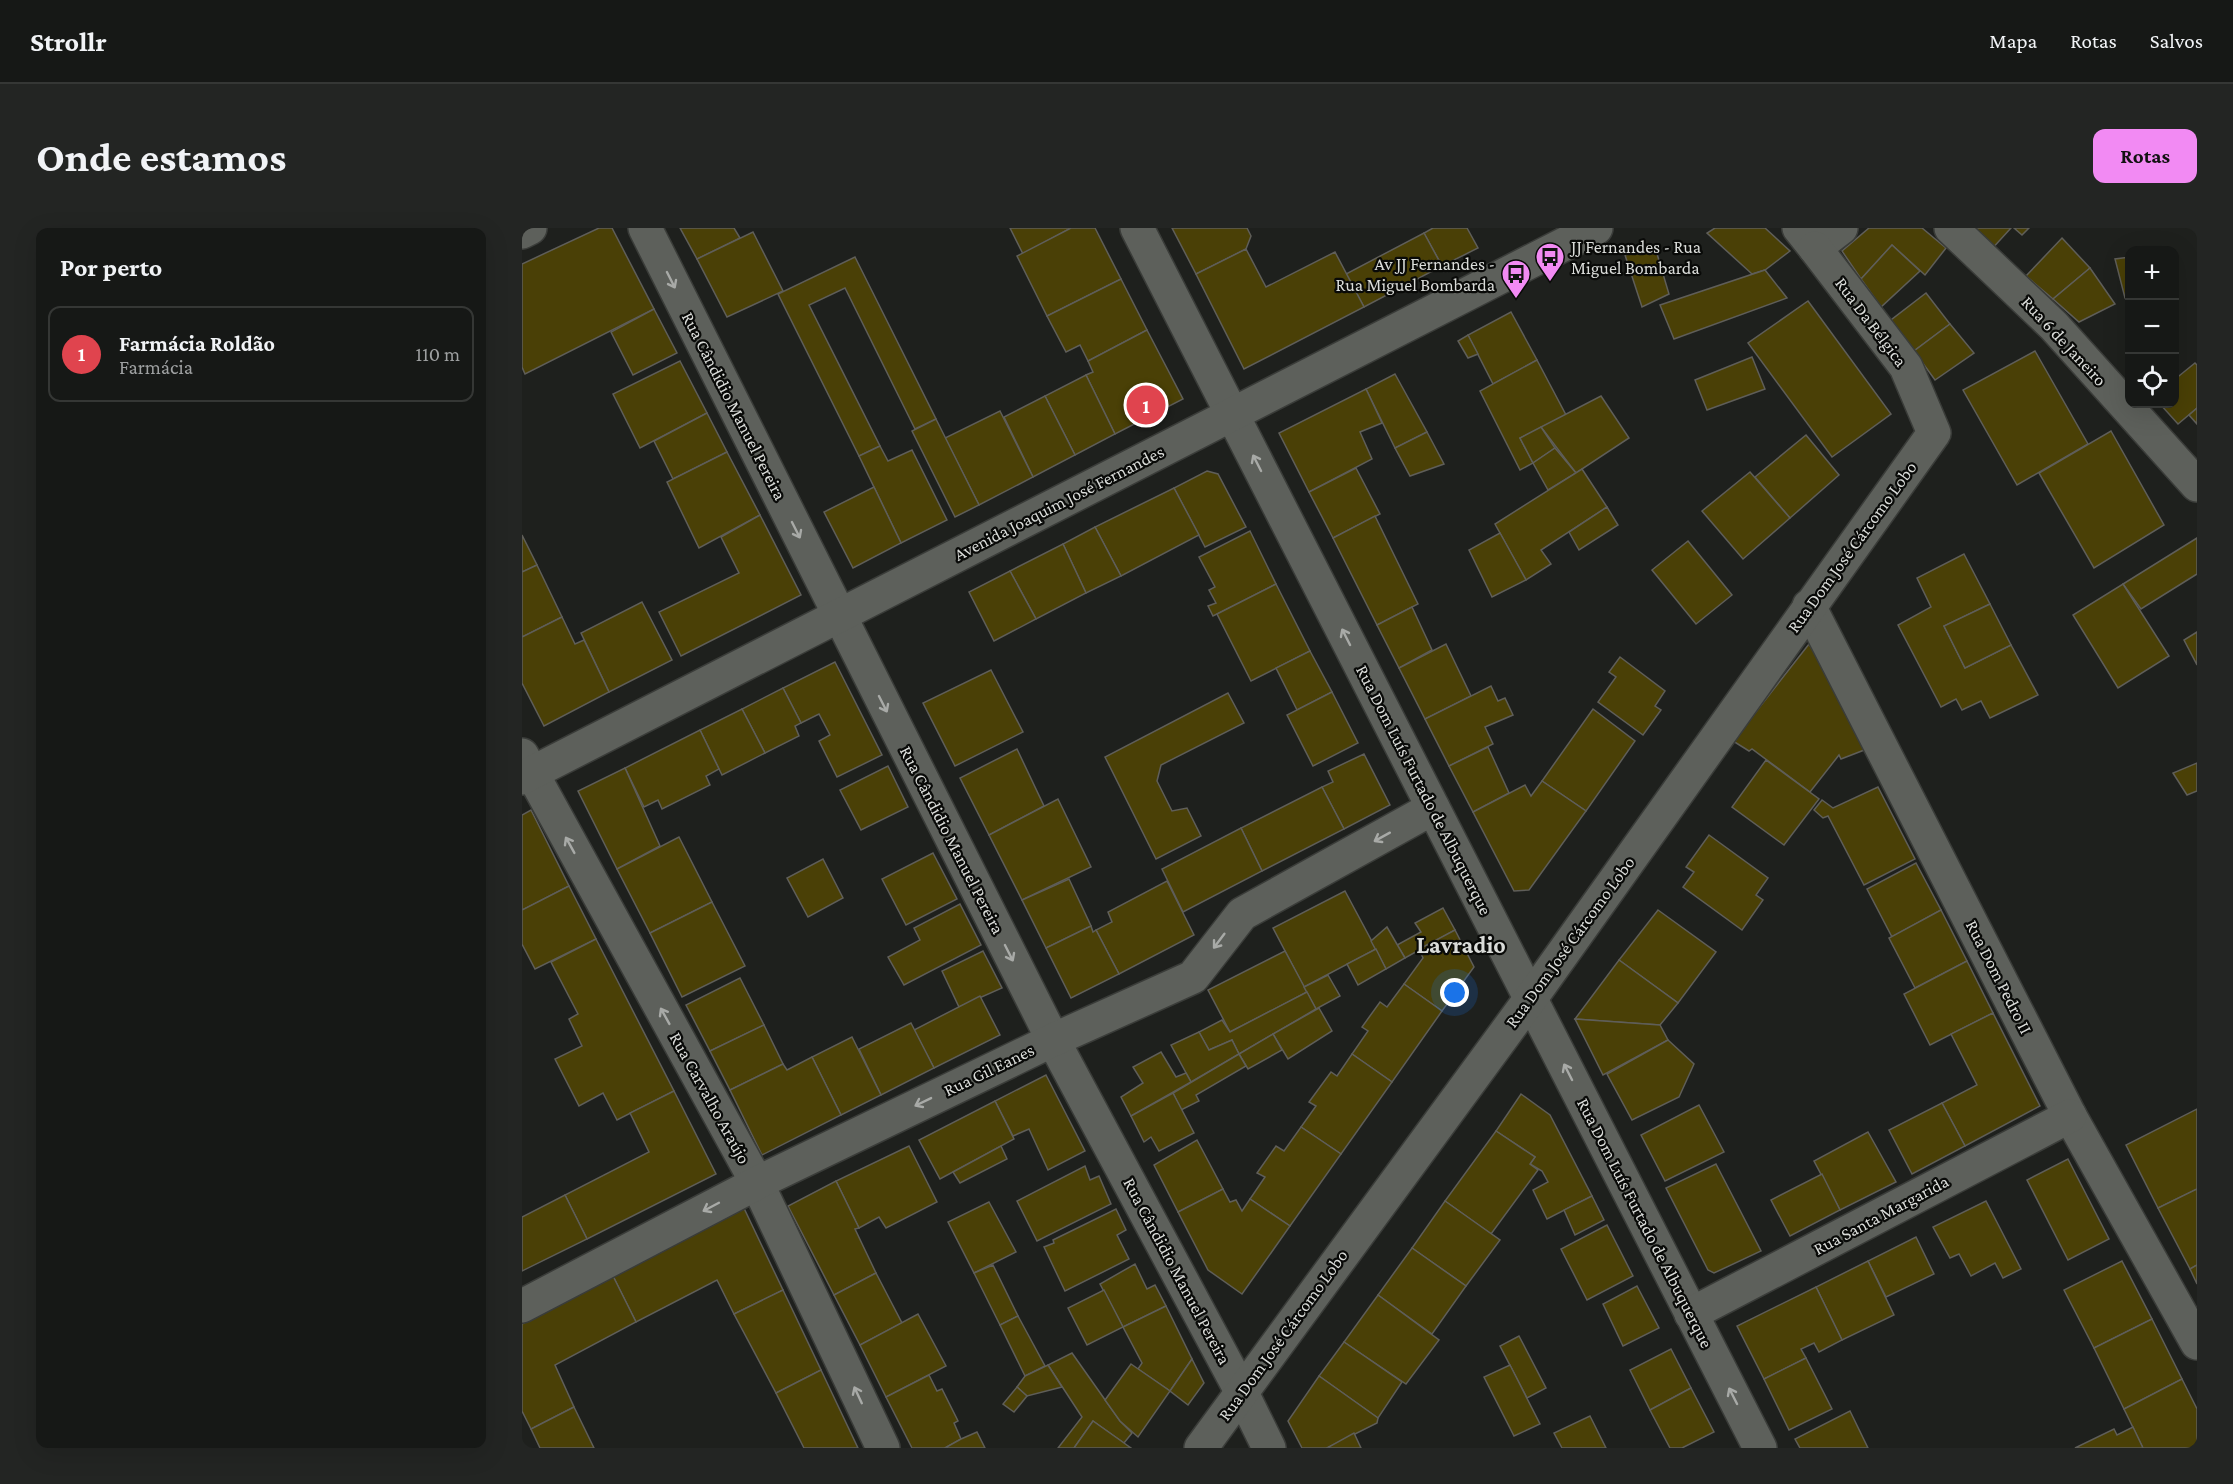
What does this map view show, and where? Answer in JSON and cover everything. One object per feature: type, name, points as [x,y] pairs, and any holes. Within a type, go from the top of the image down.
[{"type":"street","points":[[522,232],[530,228]]},
{"type":"street","name":"Rua Cândidio Manuel Pereira","points":[[645,228],[1053,1040],[1241,1391],[1269,1448]]},
{"type":"street","name":"Rua Dom Luís Furtado de Albuquerque","points":[[1137,228],[1692,1314],[1748,1444]]},
{"type":"street","name":"Avenida Joaquim José Fernandes","points":[[525,769],[838,615],[1233,414],[1550,238],[1596,228]]},
{"type":"street","points":[[1807,238],[1841,228]]},
{"type":"street","name":"Rua 6 de Janeiro","points":[[1951,228],[2054,326],[2197,485]]},
{"type":"street","name":"Rua Da Bélgica","points":[[1807,238],[1906,367],[1934,433]]},
{"type":"street","name":"Rua Dom José Cárcomo Lobo","points":[[1201,1448],[1531,998],[1934,433]]},
{"type":"street","name":"Rua Dom Pedro II","points":[[1809,606],[2070,1116],[2197,1343]]},
{"type":"street","name":"Rua Carvalho Araújo","points":[[525,769],[757,1183],[883,1448]]},
{"type":"street","name":"Rua Gil Eanes","points":[[522,1306],[757,1183],[1053,1040],[1193,977],[1242,914],[1433,808]]},
{"type":"street","name":"Rua Santa Margarida","points":[[1692,1314],[2070,1116]]},
{"type":"building","points":[[599,228],[612,228],[654,309],[525,374],[522,367],[522,264]]},
{"type":"building","points":[[680,228],[734,228],[740,238],[697,259]]},
{"type":"building","points":[[1010,228],[1071,228],[1023,254]]},
{"type":"building","points":[[1071,228],[1095,228],[1121,279],[1047,316],[1017,256]]},
{"type":"building","points":[[1172,228],[1247,228],[1251,236],[1246,249],[1196,274]]},
{"type":"building","points":[[1433,228],[1467,228],[1478,248],[1442,266],[1424,233]]},
{"type":"building","points":[[1715,228],[1765,228],[1790,251],[1765,270],[1752,274],[1707,233]]},
{"type":"building","points":[[1869,228],[1922,228],[1946,248],[1925,275],[1892,245],[1861,279],[1842,251]]},
{"type":"building","points":[[1966,228],[2011,228],[1990,251]]},
{"type":"building","points":[[2014,228],[2029,228],[2022,235]]},
{"type":"building","points":[[753,232],[783,291],[727,317],[697,259]]},
{"type":"building","points":[[1424,233],[1442,266],[1364,307],[1346,274]]},
{"type":"building","points":[[2062,238],[2090,268],[2053,299],[2026,276]]},
{"type":"building","points":[[1892,245],[1920,271],[1881,307],[1861,279]]},
{"type":"building","points":[[1655,247],[1669,294],[1642,307],[1625,255]]},
{"type":"building","points":[[1246,249],[1266,287],[1335,252],[1364,307],[1244,369],[1196,274]]},
{"type":"building","points":[[855,257],[936,419],[915,429],[845,288],[809,305],[880,446],[859,456],[778,294]]},
{"type":"building","points":[[2125,258],[2125,298],[2115,259]]},
{"type":"building","points":[[2090,268],[2115,304],[2079,322],[2053,299]]},
{"type":"building","points":[[1765,270],[1787,298],[1674,339],[1660,305]]},
{"type":"building","points":[[1121,279],[1147,330],[1088,361],[1080,345],[1066,352],[1047,316]]},
{"type":"building","points":[[1926,293],[1950,324],[1914,351],[1891,320]]},
{"type":"building","points":[[1808,301],[1891,414],[1832,457],[1748,343]]},
{"type":"building","points":[[654,309],[677,353],[633,375],[611,332]]},
{"type":"building","points":[[1511,312],[1537,360],[1493,384],[1468,335]]},
{"type":"building","points":[[1950,324],[1974,353],[1935,380],[1914,351]]},
{"type":"building","points":[[1147,330],[1183,399],[1115,434],[1086,375],[1093,372],[1088,361]]},
{"type":"building","points":[[1468,335],[1478,354],[1468,358],[1458,341]]},
{"type":"building","points":[[2035,351],[2088,444],[2017,485],[1963,390]]},
{"type":"building","points":[[1752,357],[1765,389],[1707,410],[1695,380]]},
{"type":"building","points":[[1537,360],[1566,415],[1520,438],[1533,463],[1520,470],[1480,391]]},
{"type":"building","points":[[680,361],[707,413],[640,448],[613,394]]},
{"type":"building","points":[[2195,363],[2197,365],[2197,408],[2178,424],[2164,408],[2179,408],[2179,376]]},
{"type":"building","points":[[1395,374],[1427,432],[1395,448],[1366,389]]},
{"type":"building","points":[[1086,375],[1115,434],[1075,455],[1045,396]]},
{"type":"building","points":[[1366,389],[1382,423],[1360,432],[1372,459],[1309,492],[1279,433]]},
{"type":"building","points":[[1045,396],[1075,455],[1033,477],[1004,417]]},
{"type":"building","points":[[1601,396],[1629,438],[1576,473],[1541,427]]},
{"type":"building","points":[[2197,408],[2197,424],[2189,415]]},
{"type":"building","points":[[1000,411],[1033,477],[979,505],[945,438]]},
{"type":"building","points":[[707,413],[727,452],[673,479],[654,441]]},
{"type":"building","points":[[936,419],[979,505],[955,517],[912,431]]},
{"type":"building","points":[[1541,427],[1555,448],[1533,463],[1520,438]]},
{"type":"building","points":[[2111,431],[2164,525],[2094,568],[2039,473]]},
{"type":"building","points":[[1427,432],[1444,464],[1410,476],[1395,448]]},
{"type":"building","points":[[1806,435],[1839,475],[1790,518],[1755,477]]},
{"type":"building","points":[[880,446],[888,461],[912,450],[947,520],[901,543],[859,456]]},
{"type":"building","points":[[1555,448],[1576,473],[1548,490],[1533,463]]},
{"type":"building","points":[[727,452],[760,515],[699,548],[667,482]]},
{"type":"building","points":[[1356,468],[1380,514],[1333,538],[1309,492]]},
{"type":"building","points":[[1582,469],[1607,507],[1541,550],[1551,564],[1526,580],[1495,524]]},
{"type":"building","points":[[1207,471],[1218,474],[1246,527],[1205,547],[1174,488]]},
{"type":"building","points":[[1750,472],[1790,518],[1743,559],[1702,511]]},
{"type":"building","points":[[874,487],[901,543],[853,568],[824,512]]},
{"type":"building","points":[[1174,488],[1199,535],[1121,576],[1095,527]]},
{"type":"building","points":[[1607,507],[1618,525],[1579,550],[1569,532]]},
{"type":"building","points":[[760,515],[801,595],[681,656],[659,612],[739,573],[721,537]]},
{"type":"building","points":[[1375,516],[1418,604],[1377,625],[1333,538]]},
{"type":"building","points":[[1095,527],[1121,576],[1086,593],[1063,544]]},
{"type":"building","points":[[1250,531],[1276,584],[1213,616],[1208,606],[1216,603],[1209,590],[1215,587],[1199,557]]},
{"type":"building","points":[[1500,533],[1526,580],[1492,597],[1469,550]]},
{"type":"building","points":[[522,535],[537,565],[522,572]]},
{"type":"building","points":[[2197,538],[2197,574],[2141,609],[2123,584]]},
{"type":"building","points":[[1688,541],[1732,595],[1696,624],[1652,570]]},
{"type":"building","points":[[1063,544],[1086,593],[1036,619],[1010,571]]},
{"type":"building","points":[[1964,554],[1990,604],[1944,626],[1965,668],[2011,645],[2038,695],[1990,718],[1981,701],[1962,710],[1956,699],[1941,707],[1898,625],[1931,607],[1917,578]]},
{"type":"building","points":[[537,565],[562,617],[522,637],[522,572]]},
{"type":"building","points":[[1010,571],[1036,619],[994,641],[969,592]]},
{"type":"building","points":[[1276,584],[1310,651],[1251,681],[1217,614]]},
{"type":"building","points":[[2123,584],[2169,656],[2118,688],[2073,615]]},
{"type":"building","points":[[642,602],[672,660],[609,692],[581,633]]},
{"type":"building","points":[[1990,604],[2011,645],[1965,668],[1944,626]]},
{"type":"building","points":[[1412,607],[1432,650],[1399,668],[1377,625]]},
{"type":"building","points":[[562,617],[575,644],[584,640],[609,692],[544,726],[522,683],[522,637]]},
{"type":"building","points":[[2197,632],[2197,665],[2184,640]]},
{"type":"building","points":[[1446,644],[1471,696],[1425,719],[1399,668]]},
{"type":"building","points":[[1809,644],[1872,747],[1841,759],[1839,755],[1810,792],[1752,749],[1749,751],[1733,741]]},
{"type":"building","points":[[1310,651],[1332,692],[1297,710],[1276,668]]},
{"type":"building","points":[[1620,657],[1665,691],[1655,706],[1661,710],[1643,735],[1598,702],[1616,677],[1609,672]]},
{"type":"building","points":[[835,662],[882,755],[837,777],[819,741],[830,735],[819,714],[801,723],[783,688]]},
{"type":"building","points":[[991,670],[1023,732],[955,766],[923,703]]},
{"type":"building","points":[[1491,686],[1498,701],[1505,698],[1513,715],[1485,727],[1493,744],[1449,766],[1425,719]]},
{"type":"building","points":[[783,688],[801,723],[795,726],[799,736],[765,753],[742,709]]},
{"type":"building","points":[[1332,692],[1358,743],[1313,766],[1287,715]]},
{"type":"building","points":[[1228,693],[1244,723],[1161,765],[1157,781],[1172,811],[1187,808],[1201,836],[1156,859],[1105,757]]},
{"type":"building","points":[[742,709],[765,753],[722,775],[700,730]]},
{"type":"building","points":[[1593,709],[1635,741],[1586,811],[1542,781]]},
{"type":"building","points":[[700,730],[719,769],[706,776],[710,785],[662,809],[658,800],[644,807],[625,768]]},
{"type":"building","points":[[1488,747],[1509,793],[1473,812],[1449,766]]},
{"type":"building","points":[[1017,749],[1044,806],[989,835],[960,778]]},
{"type":"building","points":[[1364,754],[1390,805],[1344,829],[1322,787],[1333,782],[1328,771]]},
{"type":"building","points":[[1766,760],[1819,799],[1784,845],[1732,807]]},
{"type":"building","points":[[2197,763],[2197,791],[2187,795],[2173,773]]},
{"type":"building","points":[[888,766],[908,807],[861,830],[840,790]]},
{"type":"building","points":[[625,768],[660,846],[617,869],[578,791]]},
{"type":"building","points":[[1542,781],[1586,811],[1529,890],[1514,891],[1473,812],[1525,785],[1531,796]]},
{"type":"building","points":[[1322,787],[1344,829],[1262,871],[1241,828]]},
{"type":"building","points":[[1878,787],[1915,859],[1864,885],[1828,816],[1823,818],[1814,810],[1822,800],[1833,808]]},
{"type":"building","points":[[1058,799],[1091,867],[1022,900],[989,835]]},
{"type":"building","points":[[531,810],[569,886],[522,910],[522,815]]},
{"type":"building","points":[[1241,828],[1262,871],[1183,912],[1162,869]]},
{"type":"building","points":[[1709,835],[1768,878],[1756,895],[1763,900],[1742,930],[1683,887],[1694,872],[1686,867]]},
{"type":"building","points":[[679,837],[712,902],[650,933],[617,869]]},
{"type":"building","points":[[933,853],[957,899],[906,925],[882,879]]},
{"type":"building","points":[[823,859],[843,898],[808,917],[787,878]]},
{"type":"building","points":[[1916,863],[1941,910],[1892,937],[1867,889]]},
{"type":"building","points":[[1069,879],[1091,926],[1046,948],[1022,900]]},
{"type":"building","points":[[1167,881],[1194,935],[1119,974],[1096,930],[1112,922],[1108,912]]},
{"type":"building","points":[[569,886],[596,939],[535,969],[522,944],[522,910]]},
{"type":"building","points":[[1345,891],[1376,949],[1304,987],[1273,928]]},
{"type":"building","points":[[712,902],[745,966],[682,997],[650,933]]},
{"type":"building","points":[[960,904],[981,945],[904,985],[888,957],[920,940],[914,928]]},
{"type":"building","points":[[1443,908],[1455,930],[1405,958],[1397,945],[1421,932],[1415,923]]},
{"type":"building","points":[[1658,910],[1716,952],[1678,1003],[1619,960]]},
{"type":"building","points":[[1941,910],[1967,961],[1915,988],[1889,938]]},
{"type":"building","points":[[1091,926],[1093,932],[1096,930],[1119,974],[1071,998],[1046,948]]},
{"type":"building","points":[[1387,927],[1405,958],[1386,969],[1371,941]]},
{"type":"building","points":[[1455,930],[1474,967],[1442,1011],[1404,984],[1423,958],[1419,949]]},
{"type":"building","points":[[596,939],[674,1091],[617,1120],[603,1093],[579,1106],[555,1059],[582,1046],[569,1019],[578,1014],[551,962]]},
{"type":"building","points":[[1376,949],[1386,969],[1358,985],[1347,964]]},
{"type":"building","points":[[983,951],[1002,988],[959,1007],[942,971]]},
{"type":"building","points":[[1285,951],[1307,992],[1230,1032],[1208,990]]},
{"type":"building","points":[[1619,960],[1678,1003],[1660,1025],[1575,1019]]},
{"type":"building","points":[[1967,961],[1993,1013],[1930,1045],[1904,994]]},
{"type":"building","points":[[1328,975],[1340,996],[1316,1009],[1304,987]]},
{"type":"building","points":[[740,978],[764,1025],[710,1051],[686,1005]]},
{"type":"building","points":[[1404,984],[1442,1011],[1392,1082],[1352,1054],[1368,1031],[1362,1027],[1380,1002],[1387,1007]]},
{"type":"building","points":[[1307,992],[1316,1009],[1239,1054],[1232,1040],[1209,1050],[1199,1032],[1222,1020],[1230,1032]]},
{"type":"building","points":[[980,996],[1000,1035],[934,1068],[914,1030]]},
{"type":"building","points":[[1319,1008],[1332,1031],[1288,1059],[1273,1034]]},
{"type":"building","points":[[1993,1013],[2040,1106],[1965,1146],[1942,1103],[1977,1085],[1951,1034]]},
{"type":"building","points":[[1575,1019],[1660,1025],[1668,1040],[1603,1075]]},
{"type":"building","points":[[911,1023],[934,1068],[881,1095],[859,1049]]},
{"type":"building","points":[[764,1025],[783,1064],[730,1090],[710,1051]]},
{"type":"building","points":[[1199,1032],[1209,1050],[1232,1040],[1239,1054],[1191,1082],[1171,1045]]},
{"type":"building","points":[[1273,1034],[1282,1050],[1248,1069],[1239,1054]]},
{"type":"building","points":[[852,1037],[881,1095],[841,1115],[812,1057]]},
{"type":"building","points":[[1668,1040],[1694,1064],[1679,1097],[1632,1120],[1607,1074]]},
{"type":"building","points":[[1161,1052],[1176,1077],[1186,1073],[1191,1082],[1131,1116],[1121,1097],[1143,1083],[1133,1067]]},
{"type":"building","points":[[1239,1054],[1246,1066],[1196,1095],[1199,1101],[1181,1110],[1173,1093]]},
{"type":"building","points":[[1352,1054],[1392,1082],[1341,1154],[1301,1127],[1316,1106],[1309,1102],[1331,1072],[1337,1076]]},
{"type":"building","points":[[812,1057],[841,1115],[762,1155],[730,1090],[783,1064],[787,1070]]},
{"type":"building","points":[[1046,1075],[1085,1151],[1048,1170],[1029,1129],[1013,1136],[995,1101]]},
{"type":"building","points":[[674,1091],[716,1174],[587,1239],[565,1195],[649,1152],[630,1113]]},
{"type":"building","points":[[1173,1093],[1194,1133],[1159,1151],[1151,1137],[1144,1142],[1131,1116]]},
{"type":"building","points":[[1521,1094],[1550,1115],[1592,1196],[1547,1219],[1533,1190],[1548,1182],[1542,1171],[1530,1164],[1535,1157],[1496,1131]]},
{"type":"building","points":[[995,1101],[1014,1139],[940,1179],[919,1140]]},
{"type":"building","points":[[1942,1103],[1965,1146],[1912,1174],[1889,1130]]},
{"type":"building","points":[[1699,1105],[1724,1152],[1665,1181],[1641,1135]]},
{"type":"building","points":[[2197,1109],[2197,1189],[2158,1208],[2126,1145]]},
{"type":"building","points":[[1301,1127],[1341,1154],[1290,1226],[1250,1199],[1265,1177],[1257,1173],[1276,1146],[1284,1151]]},
{"type":"building","points":[[1496,1131],[1535,1157],[1530,1164],[1538,1170],[1491,1234],[1445,1201]]},
{"type":"building","points":[[1868,1132],[1896,1182],[1840,1210],[1814,1161]]},
{"type":"building","points":[[1197,1140],[1223,1189],[1178,1212],[1154,1165]]},
{"type":"building","points":[[909,1146],[937,1202],[886,1228],[879,1217],[859,1228],[836,1181]]},
{"type":"building","points":[[1001,1146],[1007,1159],[960,1183],[953,1172]]},
{"type":"building","points":[[2068,1159],[2109,1239],[2068,1260],[2027,1180]]},
{"type":"building","points":[[1716,1164],[1761,1251],[1714,1273],[1708,1270],[1666,1188]]},
{"type":"building","points":[[1085,1166],[1090,1180],[1099,1176],[1111,1204],[1037,1241],[1017,1201]]},
{"type":"building","points":[[1822,1174],[1840,1210],[1790,1236],[1771,1200]]},
{"type":"building","points":[[836,1181],[859,1228],[855,1229],[876,1273],[834,1295],[788,1206]]},
{"type":"building","points":[[1223,1189],[1230,1202],[1236,1200],[1242,1211],[1250,1199],[1290,1226],[1242,1294],[1208,1270],[1178,1212]]},
{"type":"building","points":[[2197,1189],[2197,1265],[2190,1269],[2158,1208]]},
{"type":"building","points":[[565,1195],[587,1239],[522,1271],[522,1217]]},
{"type":"building","points":[[1592,1196],[1604,1220],[1575,1235],[1564,1210]]},
{"type":"building","points":[[1445,1201],[1500,1240],[1466,1286],[1412,1248]]},
{"type":"building","points":[[1986,1201],[2021,1269],[2003,1278],[1995,1263],[1971,1276],[1959,1254],[1950,1258],[1933,1227]]},
{"type":"building","points":[[989,1202],[1016,1252],[974,1273],[948,1222]]},
{"type":"building","points":[[742,1204],[783,1290],[734,1314],[717,1280],[636,1322],[612,1274]]},
{"type":"building","points":[[1116,1209],[1126,1230],[1117,1235],[1129,1259],[1065,1291],[1044,1247],[1054,1243],[1053,1240]]},
{"type":"building","points":[[1607,1225],[1633,1276],[1587,1300],[1561,1249]]},
{"type":"building","points":[[1916,1237],[1934,1274],[1886,1297],[1868,1261]]},
{"type":"building","points":[[1412,1248],[1466,1286],[1432,1334],[1378,1295]]},
{"type":"building","points":[[1868,1261],[1894,1315],[1842,1340],[1816,1287]]},
{"type":"building","points":[[2122,1261],[2152,1319],[2094,1348],[2064,1290]]},
{"type":"building","points":[[1135,1264],[1147,1289],[1155,1285],[1166,1306],[1123,1327],[1100,1284]]},
{"type":"building","points":[[993,1265],[1018,1316],[1000,1325],[974,1273]]},
{"type":"building","points":[[2197,1265],[2197,1284],[2190,1269]]},
{"type":"building","points":[[876,1273],[902,1323],[860,1345],[834,1295]]},
{"type":"building","points":[[612,1274],[636,1322],[555,1365],[574,1407],[531,1429],[522,1411],[522,1324]]},
{"type":"building","points":[[1637,1286],[1659,1328],[1623,1346],[1603,1304]]},
{"type":"building","points":[[1816,1287],[1842,1340],[1819,1352],[1814,1343],[1801,1349],[1806,1358],[1764,1379],[1737,1326]]},
{"type":"building","points":[[783,1290],[821,1370],[776,1393],[734,1314]]},
{"type":"building","points":[[1104,1290],[1123,1327],[1087,1345],[1068,1308]]},
{"type":"building","points":[[1378,1295],[1439,1340],[1406,1384],[1344,1342]]},
{"type":"building","points":[[1166,1306],[1192,1359],[1170,1391],[1138,1369],[1142,1363],[1123,1327]]},
{"type":"building","points":[[918,1314],[946,1366],[886,1397],[860,1345]]},
{"type":"building","points":[[1018,1316],[1045,1366],[1025,1376],[1000,1325]]},
{"type":"building","points":[[2152,1319],[2182,1379],[2124,1409],[2094,1348]]},
{"type":"building","points":[[1519,1336],[1546,1388],[1527,1398],[1500,1346]]},
{"type":"building","points":[[1344,1342],[1402,1382],[1378,1418],[1319,1376]]},
{"type":"building","points":[[1671,1349],[1691,1388],[1650,1410],[1630,1370]]},
{"type":"building","points":[[1072,1353],[1120,1421],[1132,1433],[1124,1443],[1093,1421],[1074,1448],[1058,1448],[1082,1417],[1048,1365]]},
{"type":"building","points":[[1806,1358],[1832,1409],[1789,1430],[1764,1379]]},
{"type":"building","points":[[1192,1359],[1204,1383],[1188,1405],[1170,1391]]},
{"type":"building","points":[[1131,1364],[1170,1391],[1138,1437],[1120,1421],[1105,1400]]},
{"type":"building","points":[[1048,1365],[1062,1387],[1027,1396],[1017,1387],[1025,1376]]},
{"type":"building","points":[[1510,1365],[1540,1424],[1514,1436],[1484,1377]]},
{"type":"building","points":[[821,1370],[858,1448],[804,1448],[776,1393]]},
{"type":"building","points":[[929,1375],[937,1391],[942,1389],[958,1421],[954,1423],[961,1439],[945,1448],[912,1448],[886,1397]]},
{"type":"building","points":[[1319,1376],[1378,1418],[1377,1423],[1327,1448],[1302,1448],[1288,1421]]},
{"type":"building","points":[[2182,1379],[2197,1409],[2197,1448],[2143,1448],[2124,1409]]},
{"type":"building","points":[[1017,1387],[1027,1396],[1014,1412],[1003,1404]]},
{"type":"building","points":[[1691,1388],[1714,1432],[1682,1448],[1670,1448],[1650,1410]]},
{"type":"building","points":[[574,1407],[594,1448],[540,1448],[531,1429]]},
{"type":"building","points":[[1850,1411],[1868,1448],[1800,1448],[1795,1439]]},
{"type":"building","points":[[1590,1416],[1606,1448],[1562,1448],[1554,1433]]},
{"type":"building","points":[[1093,1421],[1124,1443],[1131,1448],[1074,1448]]},
{"type":"building","points":[[2133,1427],[2143,1448],[2075,1448],[2114,1429],[2117,1435]]},
{"type":"building","points":[[977,1432],[985,1448],[945,1448],[961,1439]]},
{"type":"building","points":[[1354,1433],[1361,1448],[1327,1448]]},
{"type":"place","name":"JJ Fernandes - Rua Miguel Bombarda","points":[[1550,282]]},
{"type":"place","name":"Av JJ Fernandes - Rua Miguel Bombarda","points":[[1516,300]]},
{"type":"place","name":"Farmácia Roldão","points":[[1146,405]]},
{"type":"district","name":"Lavradio","points":[[1461,945]]}]
